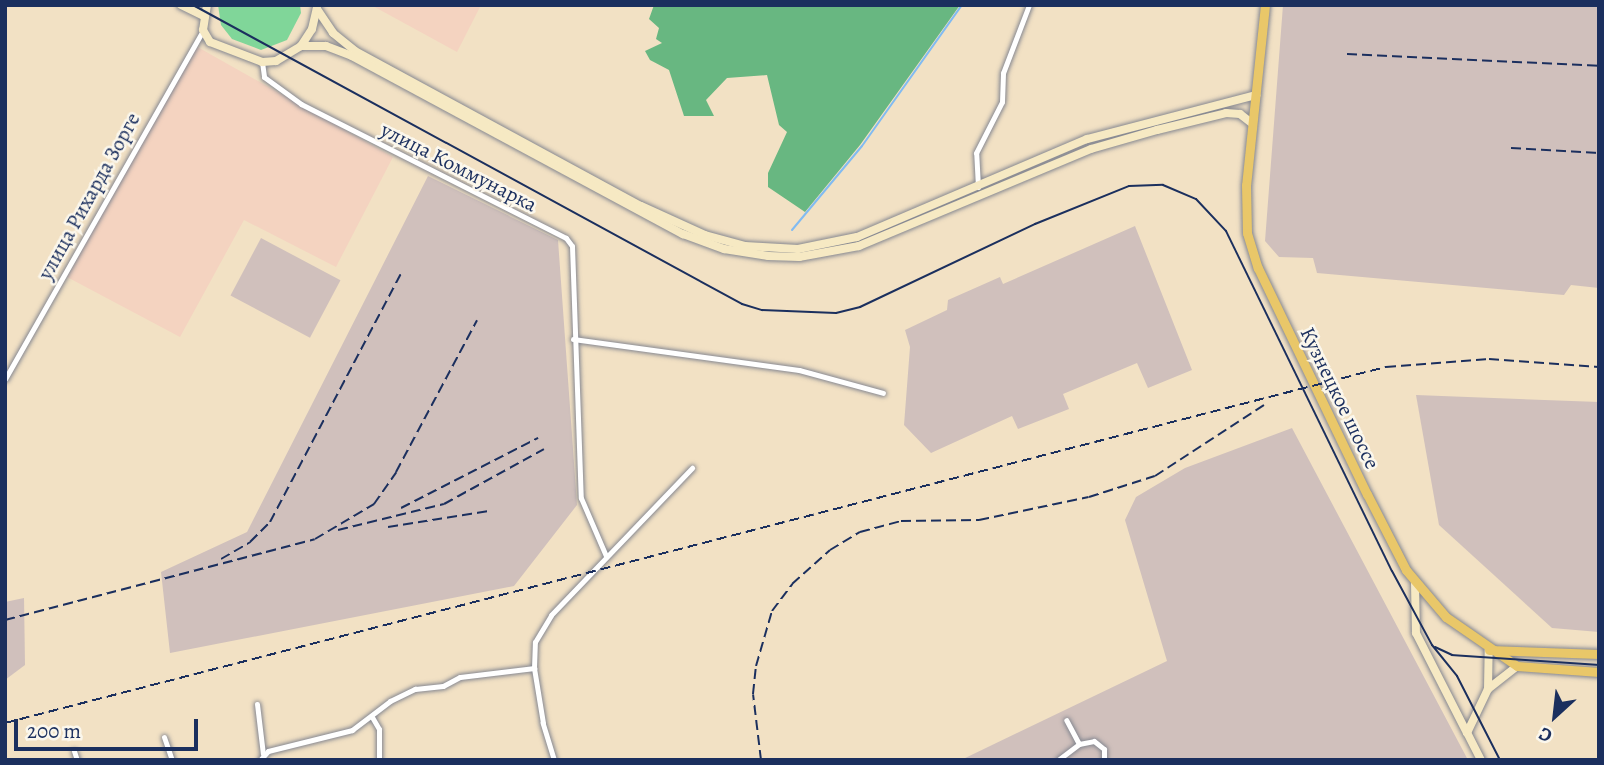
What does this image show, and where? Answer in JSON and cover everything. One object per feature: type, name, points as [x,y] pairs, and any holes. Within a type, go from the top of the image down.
[{"type":"main road","points":[[181,5],[204,16]]},
{"type":"main road","points":[[207,5],[203,30],[222,50],[262,62],[276,61],[301,46],[312,29],[317,7]]},
{"type":"main road","name":"Кузнецкое шоссе","points":[[1265,5],[1245,215],[1258,268],[1415,583],[1446,617],[1489,650],[1517,666]]},
{"type":"main road","points":[[317,7],[333,33],[355,51],[641,206],[724,241],[786,249],[842,242],[1101,135],[1256,95]]},
{"type":"main road","points":[[301,46],[326,46],[352,56],[683,234],[724,249],[768,256],[813,255],[859,246],[1079,154],[1157,130],[1226,113],[1240,114],[1254,124]]},
{"type":"main road","points":[[1415,583],[1416,633],[1481,760]]},
{"type":"main road","points":[[1467,733],[1488,689],[1489,650],[1599,654]]},
{"type":"main road","points":[[1488,689],[1517,666],[1599,673]]},
{"type":"street","points":[[978,187],[976,153],[1002,102],[1003,73],[1029,5]]},
{"type":"street","name":"улица Рихарда Зорге","points":[[5,379],[203,30]]},
{"type":"street","name":"улица Коммунарка","points":[[262,62],[264,77],[302,104],[566,238],[574,257],[573,339],[580,498],[606,556]]},
{"type":"street","points":[[573,339],[799,370],[883,393]]},
{"type":"street","points":[[554,760],[534,668],[535,642],[545,624],[593,574],[606,556],[653,514],[692,468]]},
{"type":"street","points":[[257,704],[261,757],[329,739],[372,717],[390,701],[415,689],[443,685],[460,677],[534,668]]},
{"type":"street","points":[[372,717],[379,729],[379,760]]},
{"type":"street","points":[[1066,720],[1079,744]]},
{"type":"street","points":[[164,737],[172,760]]},
{"type":"street","points":[[1058,760],[1079,744],[1094,741],[1104,749],[1104,760]]},
{"type":"street","points":[[74,751],[77,760]]},
{"type":"shaded area","points":[[371,5],[481,5],[457,52]]},
{"type":"shaded area","points":[[1283,5],[1599,5],[1599,288],[1571,285],[1564,295],[1317,273],[1313,258],[1279,257],[1265,241]]},
{"type":"shaded area","points":[[194,45],[393,157],[336,267],[244,220],[180,337],[67,277]]},
{"type":"shaded area","points":[[428,176],[558,240],[577,505],[514,586],[170,653],[161,572],[247,532]]},
{"type":"shaded area","points":[[1135,226],[1192,370],[1148,388],[1137,363],[1063,394],[1069,409],[1018,429],[1012,416],[931,453],[904,425],[910,347],[905,330],[947,310],[948,300],[1000,277],[1003,284]]},
{"type":"shaded area","points":[[261,238],[340,280],[310,338],[230,295]]},
{"type":"shaded area","points":[[1416,395],[1599,402],[1599,632],[1552,628],[1439,525]]},
{"type":"shaded area","points":[[1292,428],[1468,760],[961,760],[1167,661],[1125,520],[1136,497],[1185,468]]},
{"type":"shaded area","points":[[24,598],[25,665],[5,680],[5,602]]},
{"type":"green space","points":[[218,5],[300,5],[301,13],[287,40],[261,50],[232,39],[221,25]]},
{"type":"green space","points":[[654,5],[960,5],[860,145],[805,212],[768,187],[768,173],[787,132],[779,125],[767,75],[727,78],[706,100],[714,116],[684,116],[669,70],[650,60],[645,51],[662,43],[656,39],[659,28],[649,19]]},
{"type":"waterway","points":[[792,230],[862,146],[962,5]]},
{"type":"tram line","points":[[193,5],[742,304],[762,310],[836,313],[860,307],[1035,224],[1129,186],[1163,185],[1196,199],[1226,231],[1392,571],[1432,645],[1457,676],[1500,760]]},
{"type":"tram line","points":[[1435,647],[1452,655],[1599,665]]},
{"type":"railway","points":[[1347,54],[1599,66]]},
{"type":"railway","points":[[1511,148],[1599,153]]},
{"type":"railway","points":[[221,559],[250,542],[270,522],[401,274]]},
{"type":"railway","points":[[5,620],[315,539],[374,504],[396,472],[477,320]]},
{"type":"railway","points":[[5,723],[1386,367],[1489,359],[1599,367]]},
{"type":"railway","points":[[761,760],[753,694],[756,666],[772,611],[792,584],[830,550],[860,532],[901,521],[979,520],[1089,497],[1155,476],[1267,403]]},
{"type":"railway","points":[[401,508],[538,438]]},
{"type":"railway","points":[[338,530],[444,504],[544,449]]},
{"type":"railway","points":[[388,527],[489,511]]}]
